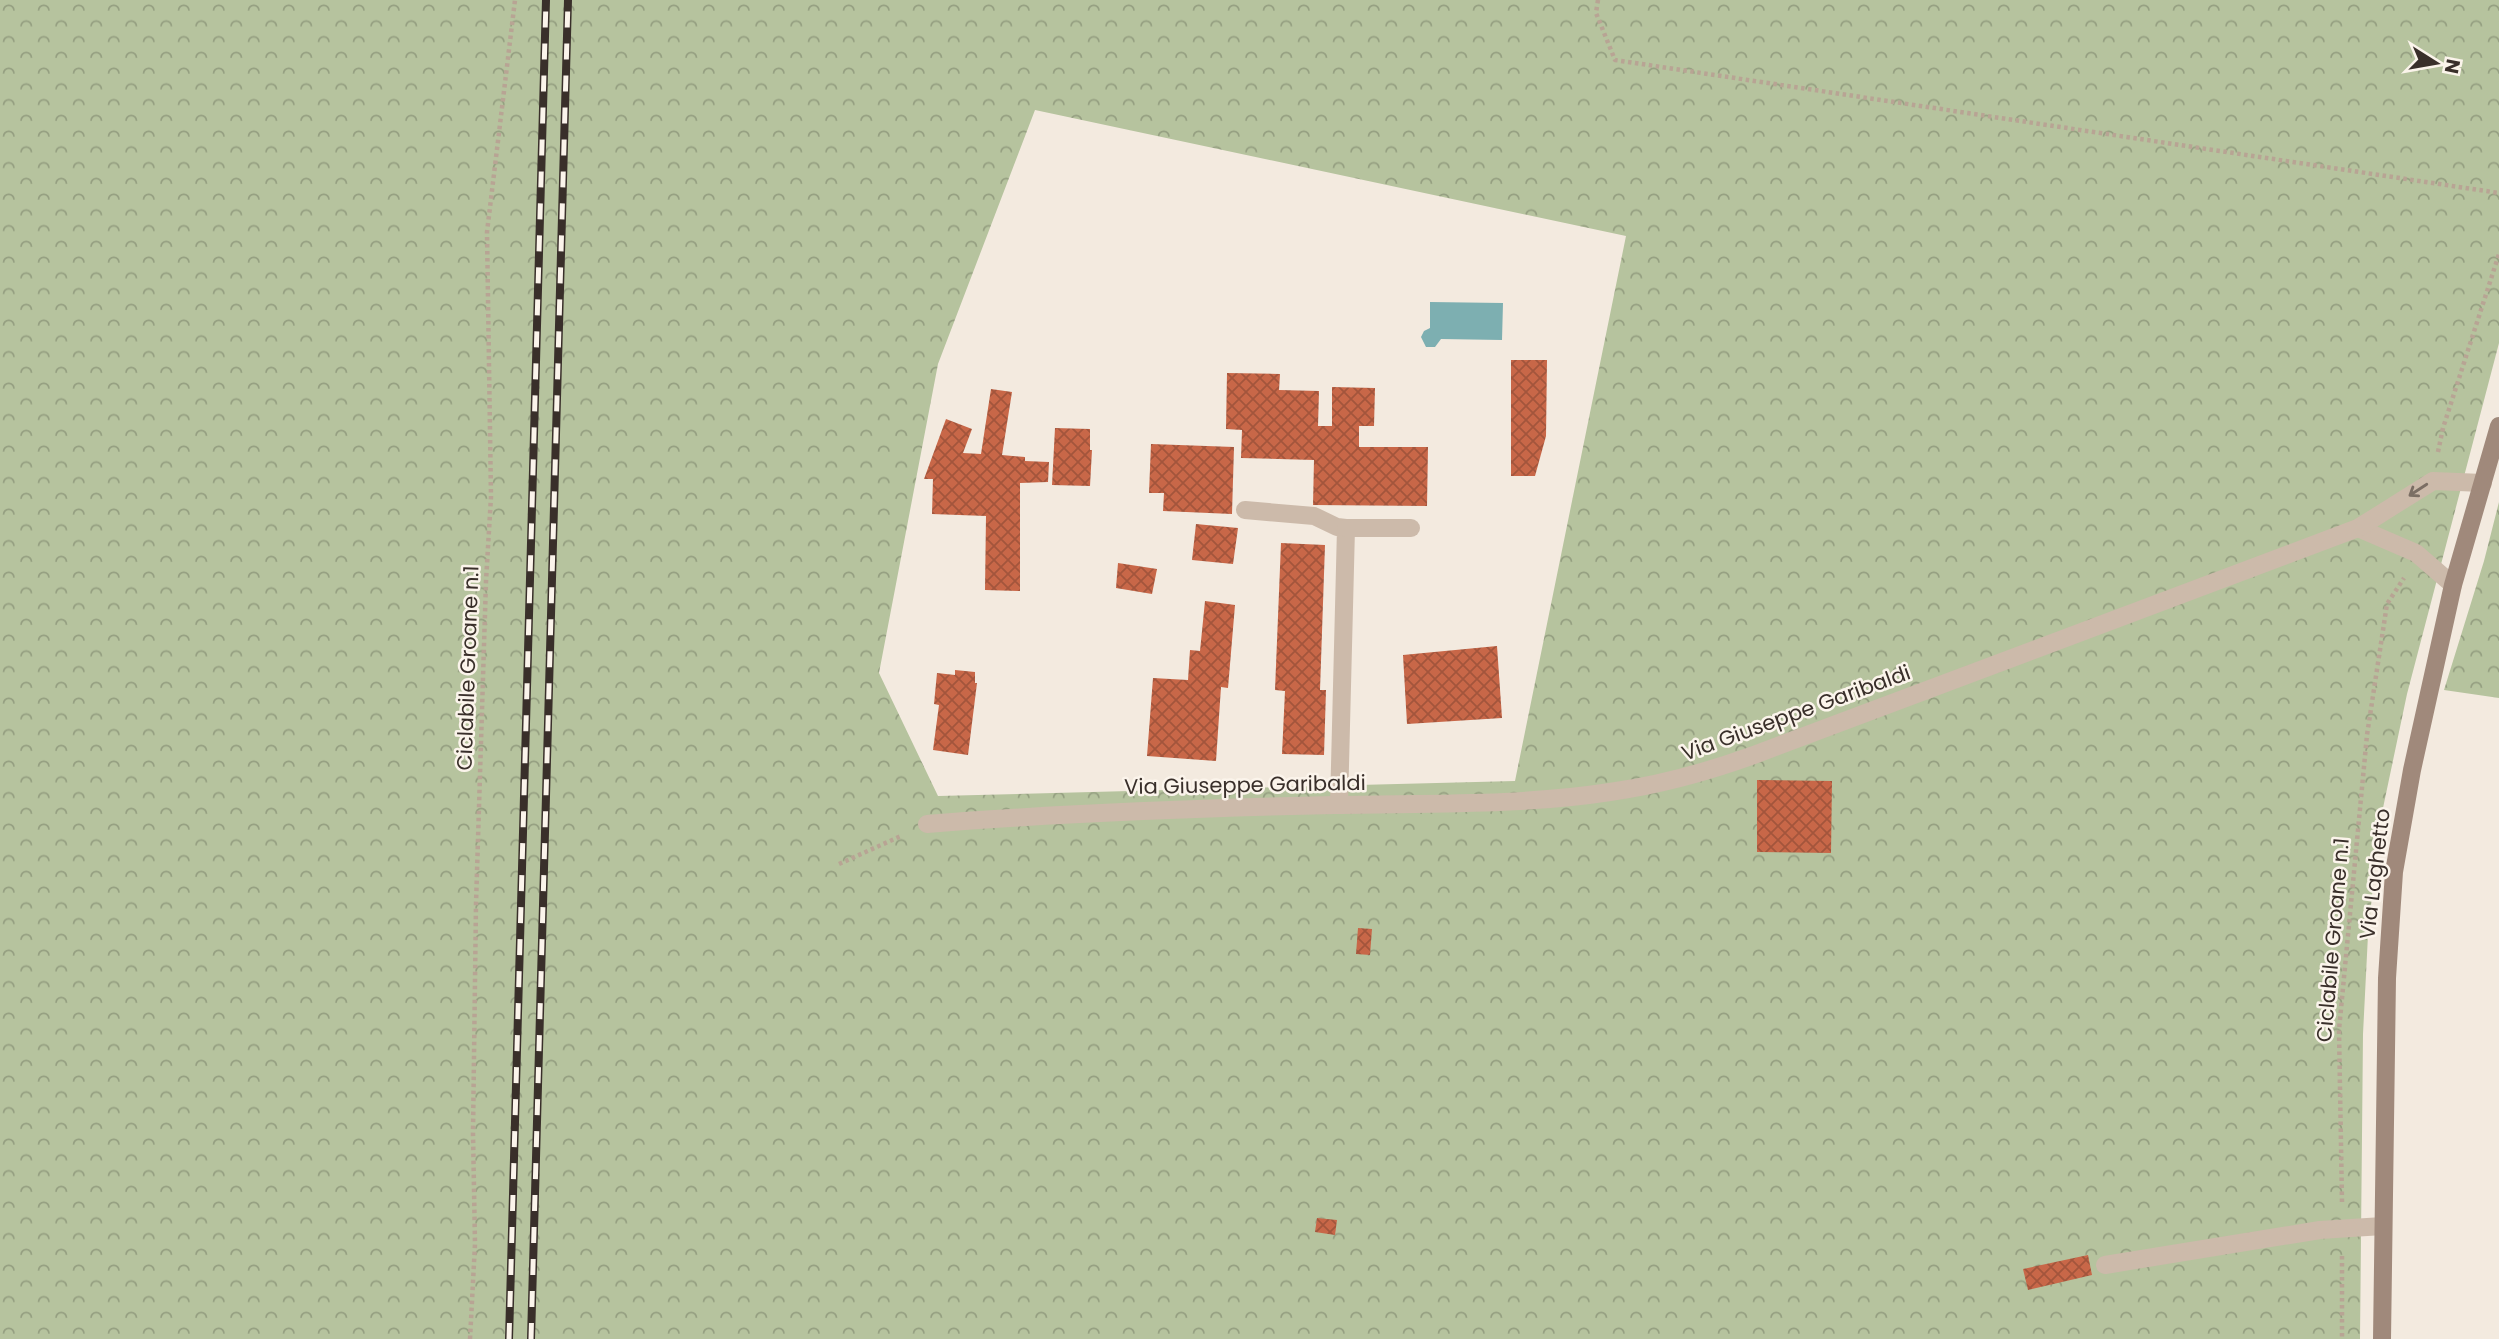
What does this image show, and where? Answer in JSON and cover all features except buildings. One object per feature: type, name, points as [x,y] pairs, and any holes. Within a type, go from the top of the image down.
[{"type":"street","name":"Via Laghetto","points":[[2382,1339],[2387,978],[2394,872],[2412,770],[2453,585],[2499,426]]},
{"type":"street","points":[[2432,481],[2483,483]]},
{"type":"street","name":"Via Giuseppe Garibaldi","points":[[927,824],[1076,813],[1497,803],[1571,797],[1646,786],[1719,768],[2358,528],[2432,481]]},
{"type":"street","points":[[1245,510],[1314,516],[1337,527],[1346,528],[1411,528]]},
{"type":"street","points":[[1339,805],[1346,528]]},
{"type":"street","points":[[2358,528],[2416,553],[2453,585]]},
{"type":"street","points":[[2105,1265],[2342,1227],[2384,1226]]},
{"type":"path","name":"Ciclabile Groane n.1","points":[[470,1339],[475,1244],[473,1133],[476,904],[491,497],[487,232],[516,0]]},
{"type":"path","points":[[1598,0],[1596,13],[1615,60],[2499,193]]},
{"type":"path","points":[[2432,481],[2443,428],[2499,254]]},
{"type":"path","name":"Ciclabile Groane n.1","points":[[2342,1339],[2339,1030],[2367,735],[2387,604],[2416,553]]},
{"type":"path","points":[[839,864],[927,824]]},
{"type":"green space","points":[[0,0],[2499,0],[2499,343],[2407,694],[2379,827],[2368,935],[2363,1034],[2360,1339],[0,1339]],"holes":[[[1035,110],[1626,236],[1515,781],[938,796],[879,673],[938,364]]]},
{"type":"green space","points":[[2499,502],[2499,698],[2444,690],[2484,561]]},
{"type":"water","points":[[1430,302],[1503,303],[1502,340],[1441,339],[1435,347],[1426,347],[1421,337],[1424,331],[1430,328]]},
{"type":"railway","points":[[509,1339],[546,0]]},
{"type":"railway","points":[[531,1339],[568,0]]}]
